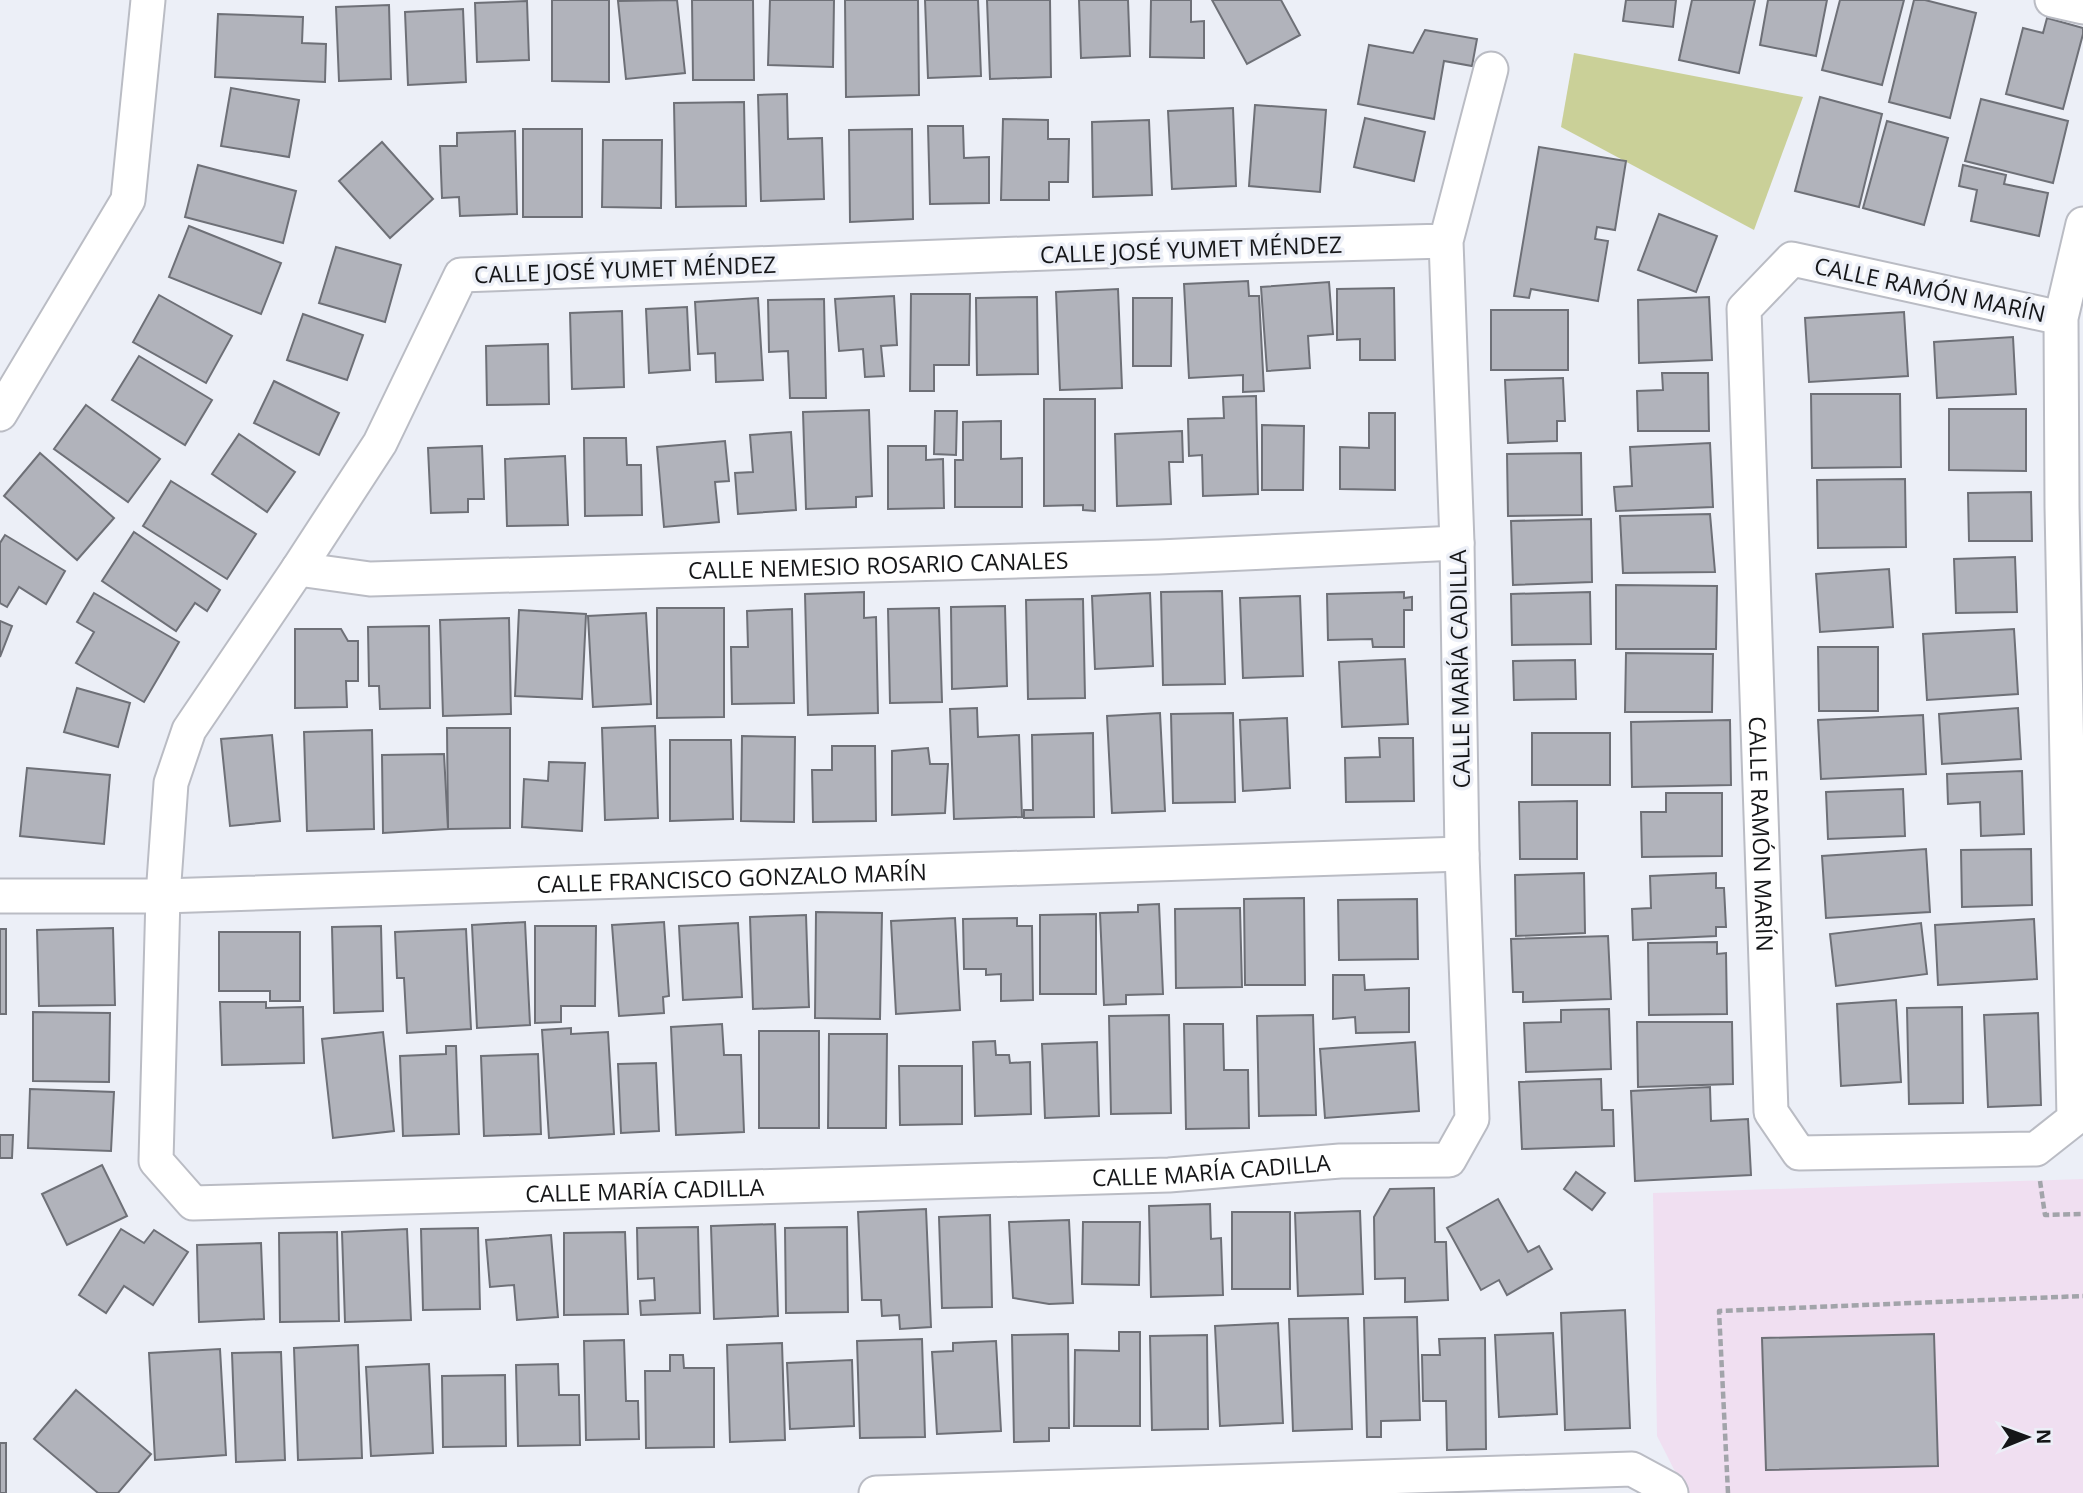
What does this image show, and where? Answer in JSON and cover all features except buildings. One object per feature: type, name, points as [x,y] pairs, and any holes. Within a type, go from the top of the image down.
[{"type":"street","points":[[0,414],[128,200],[148,0]]},
{"type":"street","points":[[2052,0],[2083,7]]},
{"type":"street","name":"CALLE MARÍA CADILLA","points":[[163,896],[156,1161],[193,1203],[1169,1175],[1340,1161],[1449,1160],[1472,1119],[1462,853],[1457,543],[1446,241],[1491,69]]},
{"type":"street","points":[[2061,318],[2083,224]]},
{"type":"street","name":"CALLE JOSÉ YUMET MÉNDEZ","points":[[163,896],[171,783],[188,730],[380,443],[461,275],[1446,241]]},
{"type":"street","name":"CALLE RAMÓN MARÍN","points":[[1792,259],[2061,318],[2073,506],[2074,1119],[2036,1149],[1799,1153],[1771,1112],[1745,309],[1792,259]]},
{"type":"street","name":"CALLE NEMESIO ROSARIO CANALES","points":[[298,569],[370,579],[1159,557],[1457,543]]},
{"type":"street","name":"CALLE FRANCISCO GONZALO MARÍN","points":[[0,896],[163,896],[1462,853]]},
{"type":"street","points":[[876,1493],[1632,1469],[1669,1489],[1671,1493]]},
{"type":"path","points":[[2036,1149],[2045,1215],[2083,1214]]},
{"type":"path","points":[[1728,1493],[1719,1311],[2083,1296]]},
{"type":"shaded area","points":[[2083,1179],[2083,1493],[1686,1493],[1657,1436],[1653,1193]]},
{"type":"green space","points":[[1574,53],[1803,97],[1754,230],[1561,127]]}]
